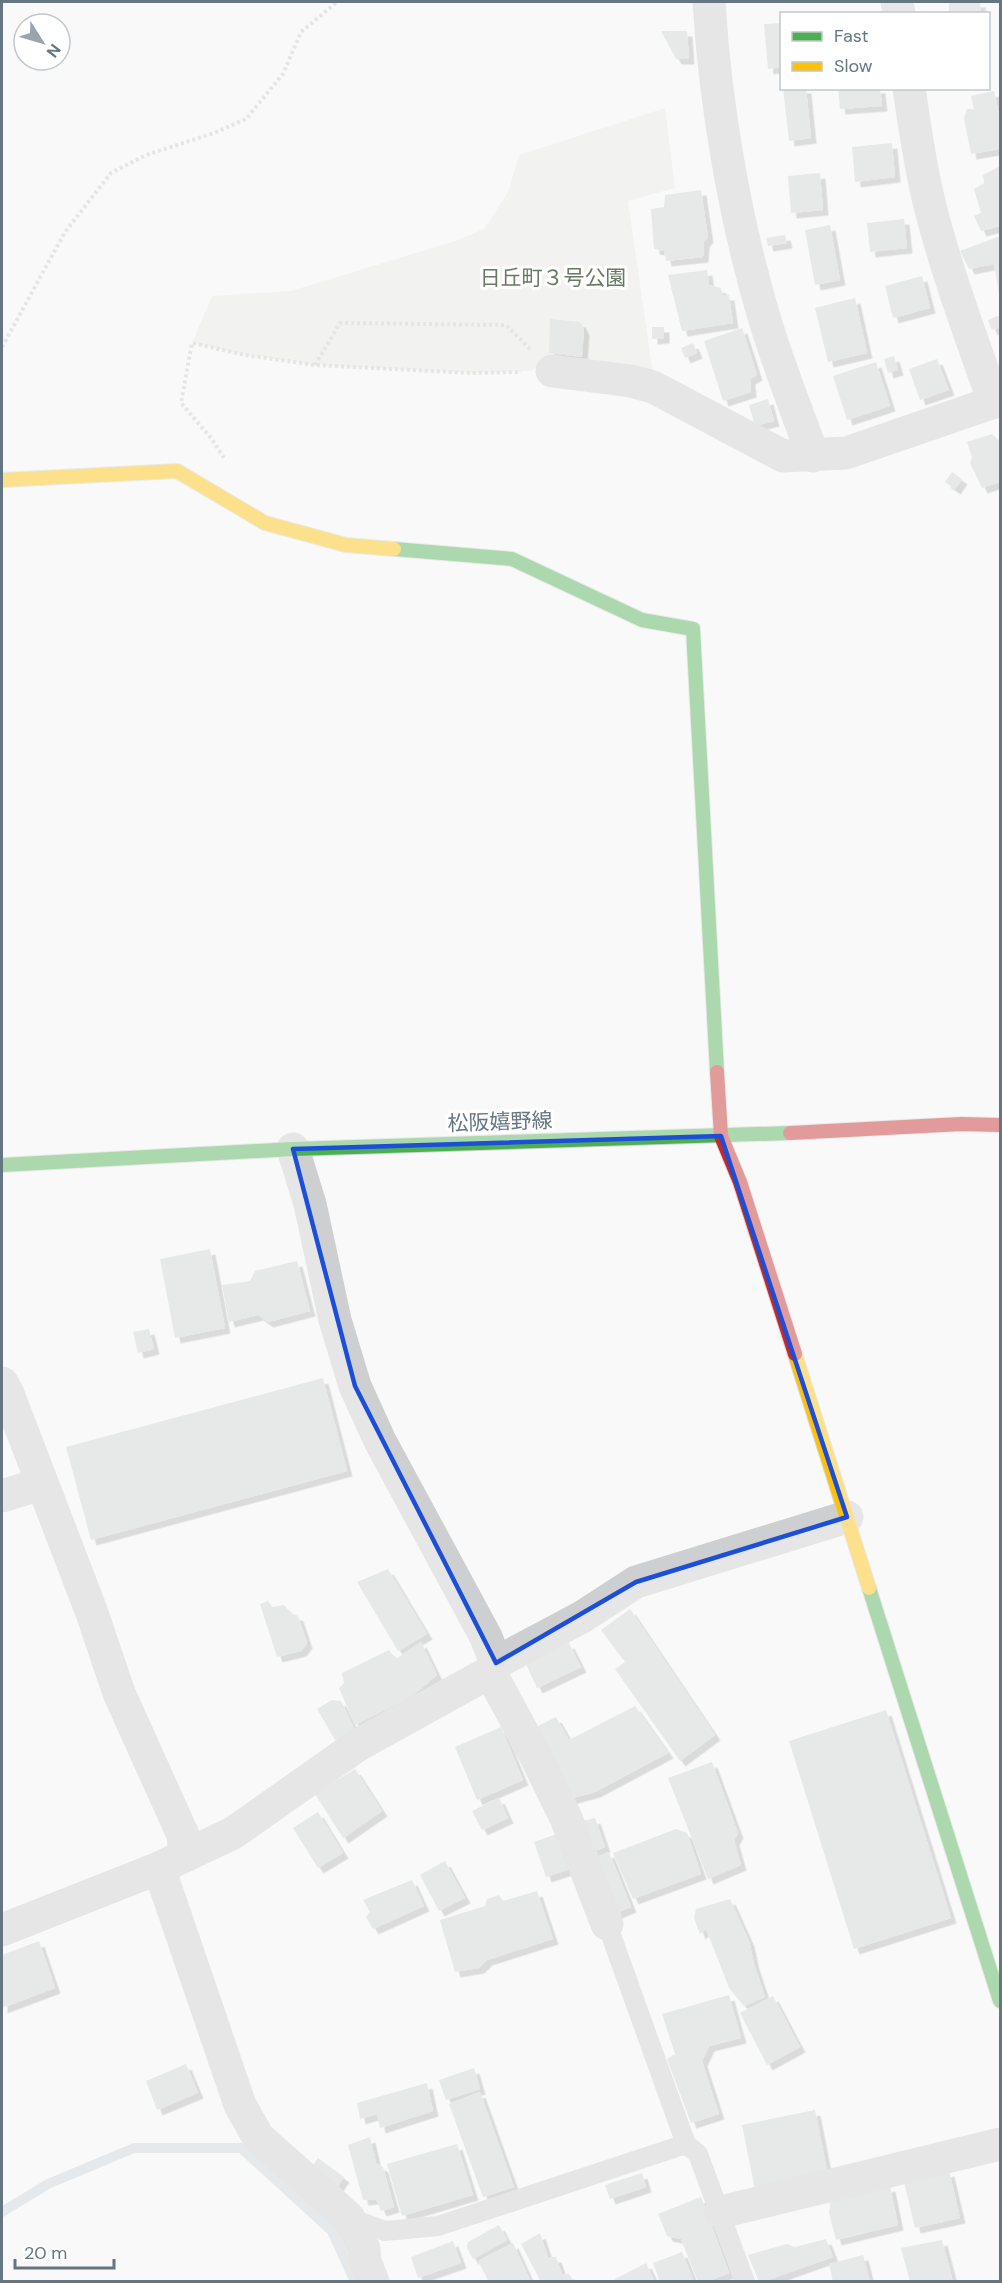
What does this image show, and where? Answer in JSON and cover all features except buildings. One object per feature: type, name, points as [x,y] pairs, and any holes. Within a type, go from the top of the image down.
[{"type":"street","points":[[709,2],[720,100],[750,262],[778,359],[813,456]]},
{"type":"street","points":[[552,371],[631,381],[653,387],[783,456],[846,453],[997,401],[955,292],[930,205],[909,90]]},
{"type":"street","points":[[2,480],[177,471],[265,524],[345,545],[512,559],[642,620],[693,629],[721,1136],[740,1182],[1000,2001]]},
{"type":"street","name":"松阪嬉野線","points":[[2,1165],[293,1149],[721,1136],[961,1124],[1000,1125]]},
{"type":"street","points":[[293,1149],[310,1204],[335,1320],[355,1386],[380,1441],[486,1637],[493,1667],[566,1818],[607,1924]]},
{"type":"street","points":[[2,1383],[92,1613],[119,1692],[183,1834],[172,1862],[240,2105],[258,2137],[349,2218],[364,2248],[365,2262],[373,2282]]},
{"type":"street","points":[[2,1496],[41,1484]]},
{"type":"street","points":[[2,1930],[172,1862],[233,1833],[358,1745],[582,1617],[636,1582],[847,1517]]},
{"type":"street","points":[[721,2212],[1000,2144]]},
{"type":"lane","points":[[607,1924],[686,2144],[698,2154],[745,2282]]},
{"type":"lane","points":[[349,2218],[385,2231],[438,2226],[686,2144]]},
{"type":"path","points":[[2,347],[65,232],[111,173],[146,155],[214,134],[246,119],[283,74],[301,32],[336,2]]},
{"type":"path","points":[[315,365],[340,323],[506,325],[552,371]]},
{"type":"path","points":[[229,466],[211,438],[181,403],[192,343],[315,365],[470,373],[552,371]]},
{"type":"highlighted area","points":[[721,1136],[847,1517],[636,1582],[496,1663],[355,1386],[293,1149]]},
{"type":"green space","name":"日丘町３号公園","points":[[665,108],[675,188],[628,201],[653,374],[544,361],[531,371],[470,373],[315,365],[245,355],[192,343],[212,296],[291,291],[455,241],[484,229],[508,192],[519,155]]},
{"type":"waterway","points":[[2,2212],[48,2184],[134,2148],[241,2148],[332,2231],[355,2282]]},
{"type":"traffic: fast","points":[[394,549],[512,559],[642,620],[693,629],[717,1072]]},
{"type":"traffic: fast","points":[[2,1165],[293,1149],[790,1133]]},
{"type":"traffic: fast","points":[[869,1588],[1000,2001]]},
{"type":"traffic: slow","points":[[2,480],[177,471],[265,523],[346,545],[394,549]]},
{"type":"traffic: slow","points":[[795,1354],[869,1588]]},
{"type":"traffic: jam","points":[[717,1072],[721,1136],[740,1182],[795,1354]]},
{"type":"traffic: jam","points":[[790,1133],[961,1124],[1000,1125]]}]
